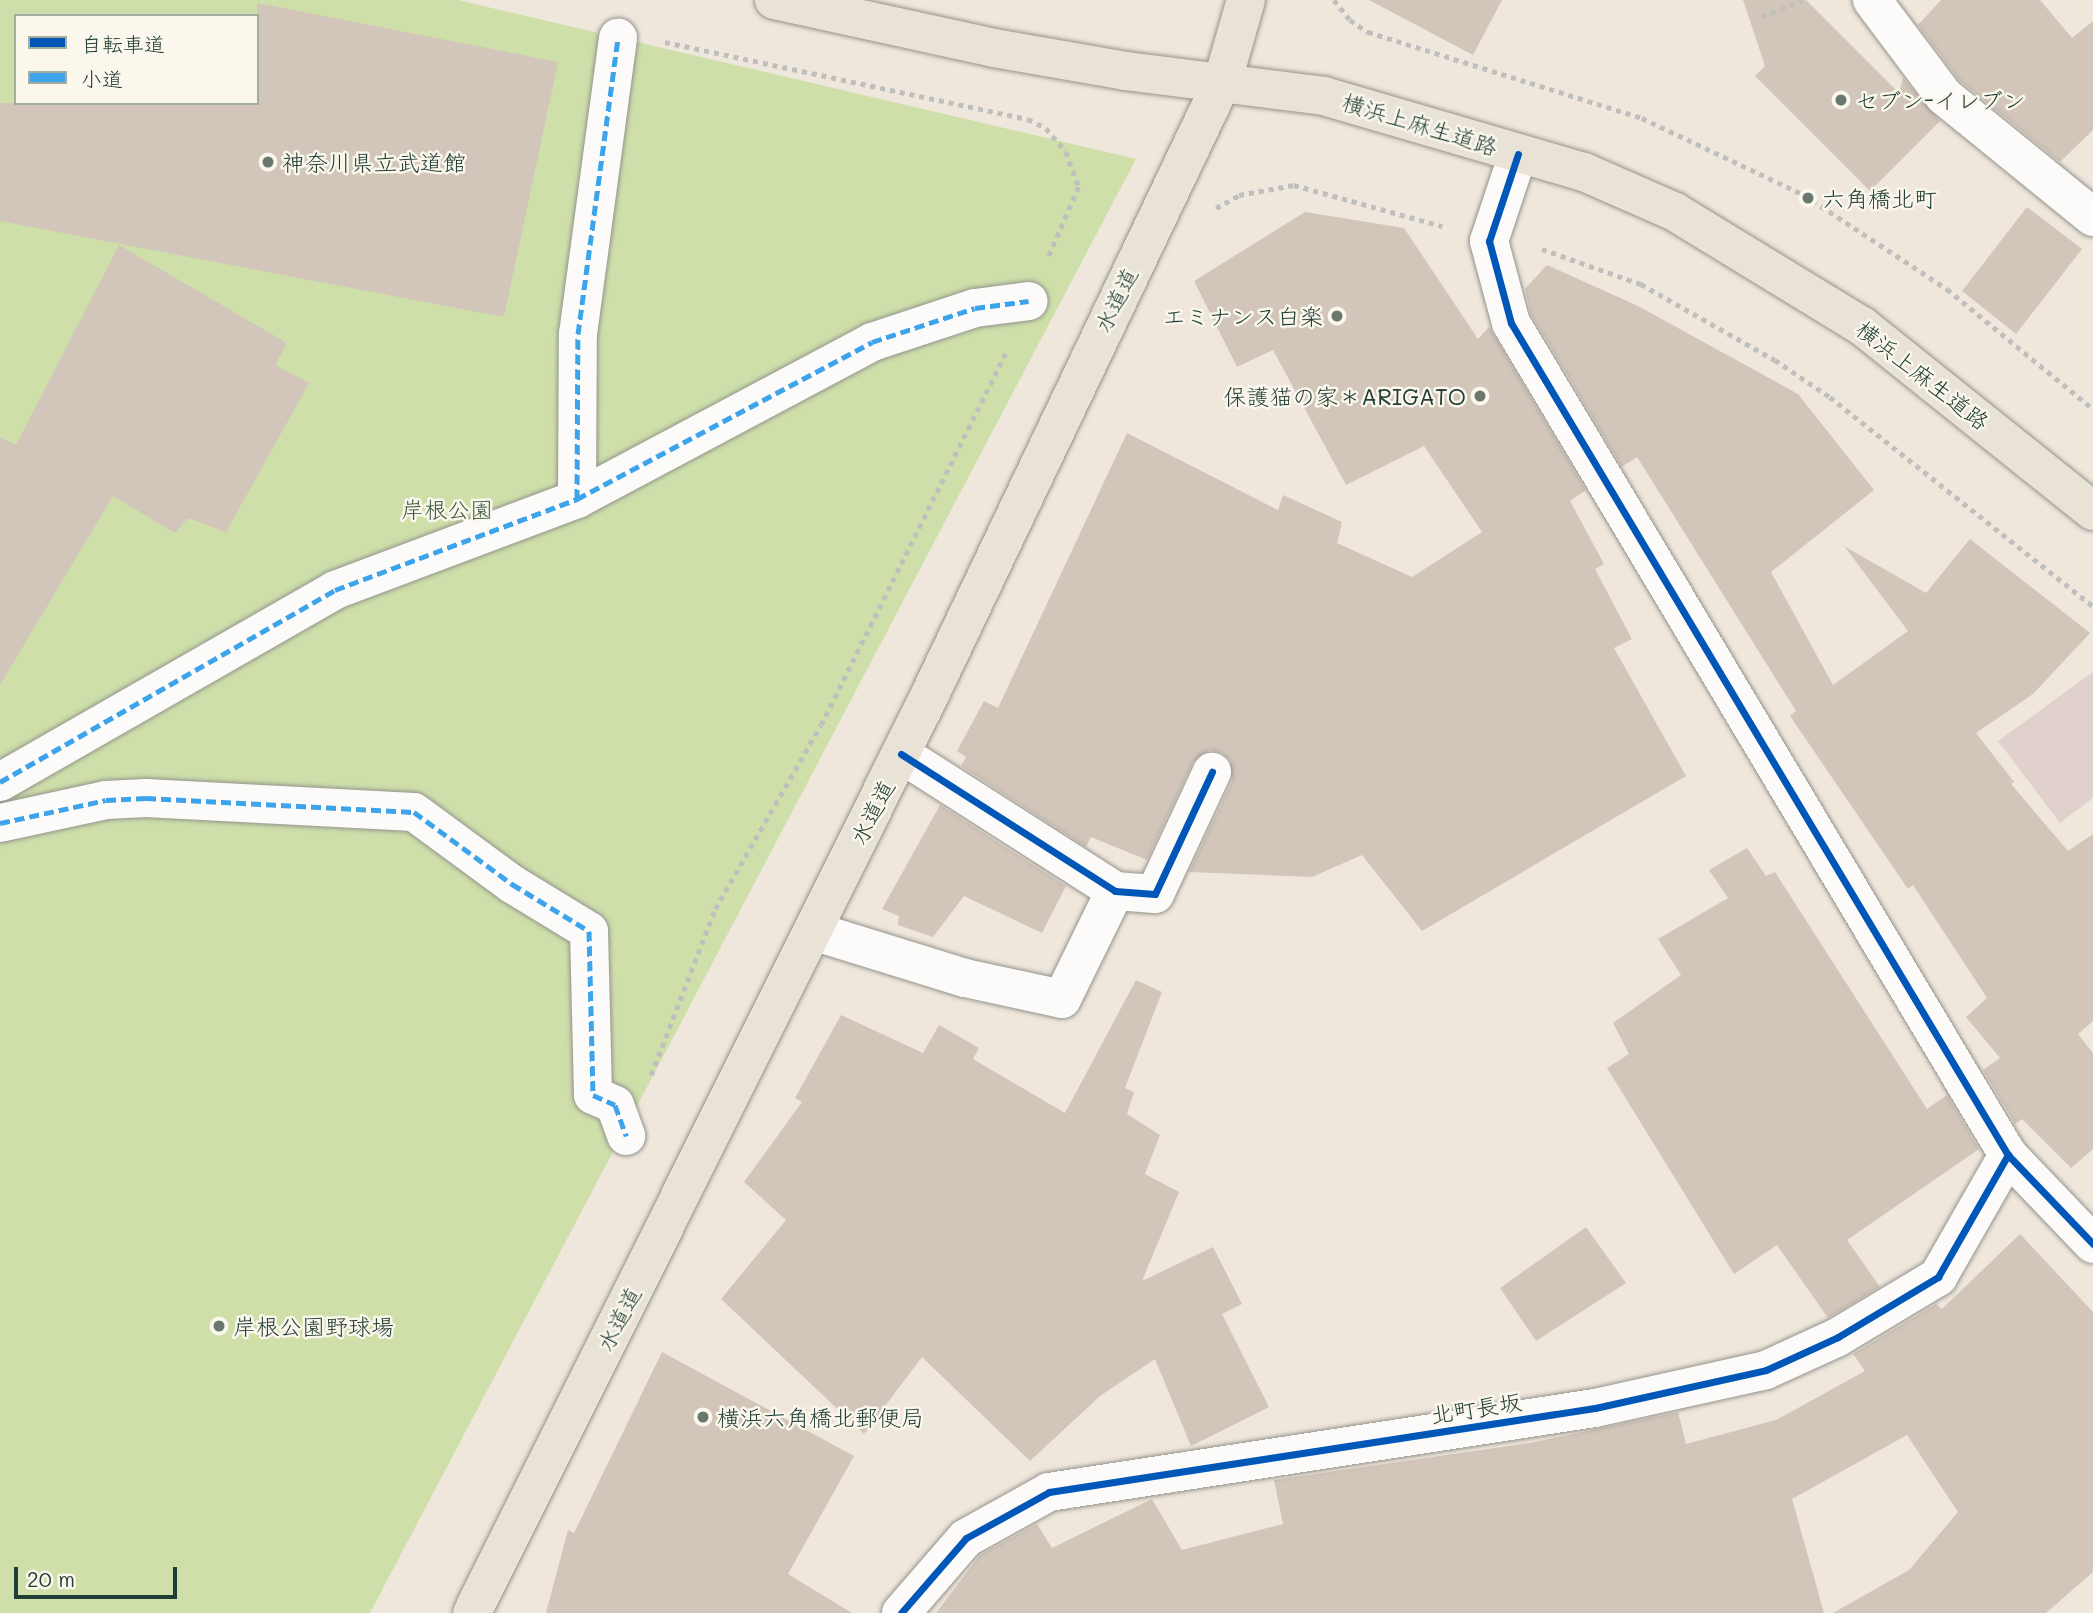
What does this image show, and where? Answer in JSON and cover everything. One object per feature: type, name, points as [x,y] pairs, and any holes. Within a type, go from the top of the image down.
[{"type":"main road","name":"横浜上麻生道路","points":[[774,0],[994,48],[1126,71],[1223,80],[1324,96],[1584,172],[1675,212],[1862,326],[2093,511]]},
{"type":"main road","name":"水道道","points":[[472,1613],[901,754],[1223,80],[1246,0]]},
{"type":"street","points":[[1882,5],[1944,96],[2093,217]]},
{"type":"street","points":[[577,499],[578,334],[618,38]]},
{"type":"street","points":[[1518,154],[1489,241],[1511,323],[2008,1155],[2093,1244]]},
{"type":"street","points":[[0,782],[335,590],[577,499],[872,342],[975,308],[1029,301]]},
{"type":"street","points":[[901,754],[1115,891],[1155,894],[1212,772]]},
{"type":"street","points":[[0,823],[106,800],[146,798],[414,812],[512,884],[589,931],[593,1095],[615,1105],[626,1136]]},
{"type":"street","points":[[813,931],[965,978],[1062,999],[1115,891]]},
{"type":"street","name":"北町長坂","points":[[901,1613],[965,1538],[1049,1492],[1595,1408],[1766,1370],[1839,1337],[1938,1277],[2008,1155]]},
{"type":"path","points":[[1334,0],[1350,20],[1377,36],[1642,118],[1804,195],[1947,289],[2093,408]]},
{"type":"path","points":[[1762,17],[1803,0]]},
{"type":"path","points":[[618,38],[659,40],[1028,119],[1046,128],[1066,152],[1079,187],[1029,301],[821,724],[715,909],[648,1086]]},
{"type":"path","points":[[1530,248],[1641,284],[1774,360],[1840,405],[2093,606]]},
{"type":"shaded area","points":[[2093,672],[2093,798],[2060,823],[1998,741]]},
{"type":"green space","name":"岸根公園","points":[[0,0],[458,0],[1136,159],[370,1613],[0,1613]]},
{"type":"building","points":[[1369,0],[1502,0],[1473,55]]},
{"type":"building","points":[[1743,0],[1806,0],[1899,93],[1903,78],[1940,121],[1870,191],[1755,76],[1765,66]]},
{"type":"building","points":[[1941,0],[2040,0],[2072,38],[2093,21],[2093,130],[2060,162],[1960,81],[1918,25]]},
{"type":"building","name":"神奈川県立武道館","points":[[257,3],[558,62],[504,317],[0,221],[0,103],[259,105]]},
{"type":"building","points":[[2027,207],[2082,249],[2016,334],[1962,291]]},
{"type":"building","points":[[1305,212],[1404,228],[1478,339],[1489,327],[1586,490],[1570,501],[1604,564],[1595,569],[1632,639],[1614,648],[1686,776],[1422,931],[1362,855],[1312,877],[1189,872],[1232,781],[1230,760],[1221,752],[1209,750],[1193,762],[1147,860],[1091,837],[1086,847],[961,766],[966,757],[957,751],[984,701],[998,708],[1127,433],[1278,510],[1283,495],[1342,522],[1337,543],[1412,577],[1482,532],[1424,446],[1346,485],[1273,350],[1237,367],[1194,281]]},
{"type":"building","points":[[119,245],[287,343],[275,365],[309,383],[226,532],[188,518],[175,533],[113,496],[0,685],[0,437],[16,445]]},
{"type":"building","points":[[1547,265],[1638,306],[1798,394],[1874,490],[1771,572],[1833,685],[1908,631],[1844,546],[1926,593],[1970,539],[2090,633],[2033,694],[1976,733],[2014,782],[2011,784],[2068,851],[2093,834],[2093,1021],[2078,1034],[2093,1053],[2093,1149],[2071,1168],[2022,1119],[2015,1124],[1983,1070],[2000,1058],[1966,1017],[1987,998],[1913,885],[1908,889],[1790,716],[1796,711],[1637,457],[1622,467],[1531,314],[1525,289]]},
{"type":"building","points":[[940,805],[1066,886],[1042,933],[964,896],[933,937],[898,925],[899,916],[882,909]]},
{"type":"building","points":[[1747,848],[1766,876],[1775,872],[1927,1109],[1947,1095],[1979,1149],[1847,1240],[1880,1287],[1828,1318],[1777,1245],[1734,1274],[1607,1068],[1629,1054],[1613,1023],[1681,975],[1658,939],[1728,898],[1709,870]]},
{"type":"building","points":[[1136,980],[1162,992],[1125,1088],[1134,1092],[1127,1114],[1160,1135],[1145,1174],[1179,1192],[1142,1281],[1213,1247],[1242,1304],[1222,1314],[1269,1407],[1191,1446],[1155,1359],[1100,1396],[1030,1461],[922,1357],[864,1434],[721,1299],[786,1220],[744,1182],[802,1102],[795,1098],[841,1015],[923,1053],[939,1025],[979,1048],[973,1059],[1065,1113]]},
{"type":"building","points":[[1586,1227],[1626,1283],[1536,1341],[1500,1288]]},
{"type":"building","points":[[2020,1234],[2093,1312],[2093,1572],[2046,1613],[1833,1613],[1909,1570],[1958,1512],[1907,1435],[1792,1499],[1824,1613],[936,1613],[980,1555],[1037,1524],[1052,1548],[1152,1499],[1182,1550],[1283,1524],[1274,1480],[1530,1443],[1678,1412],[1686,1444],[1776,1420],[1865,1371],[1853,1354],[1936,1304],[1942,1309]]},
{"type":"building","points":[[662,1352],[854,1456],[788,1574],[852,1613],[546,1613],[568,1530],[574,1533]]},
{"type":"marked path","points":[[577,499],[578,334],[618,38]]},
{"type":"marked path","points":[[0,782],[335,590],[577,499],[872,342],[975,308],[1029,301]]},
{"type":"marked path","points":[[0,823],[106,800],[146,798],[414,812],[512,884],[589,931],[593,1095],[615,1105],[626,1136]]},
{"type":"cycle path","points":[[1518,154],[1489,241],[1511,323],[2008,1155],[2093,1244]]},
{"type":"cycle path","points":[[901,754],[1115,891],[1155,894],[1212,772]]},
{"type":"cycle path","points":[[901,1613],[966,1538],[1049,1492],[1595,1408],[1766,1370],[1838,1337],[1938,1277],[2008,1155]]},
{"type":"place","name":"セブン-イレブン","points":[[1841,100]]},
{"type":"place","name":"神奈川県立武道館","points":[[268,162]]},
{"type":"place","name":"六角橋北町","points":[[1808,198]]},
{"type":"place","name":"エミナンス白楽","points":[[1337,316]]},
{"type":"place","name":"保護猫の家＊ARIGATO","points":[[1480,396]]},
{"type":"place","name":"岸根公園野球場","points":[[219,1326]]},
{"type":"place","name":"横浜六角橋北郵便局","points":[[703,1417]]}]
